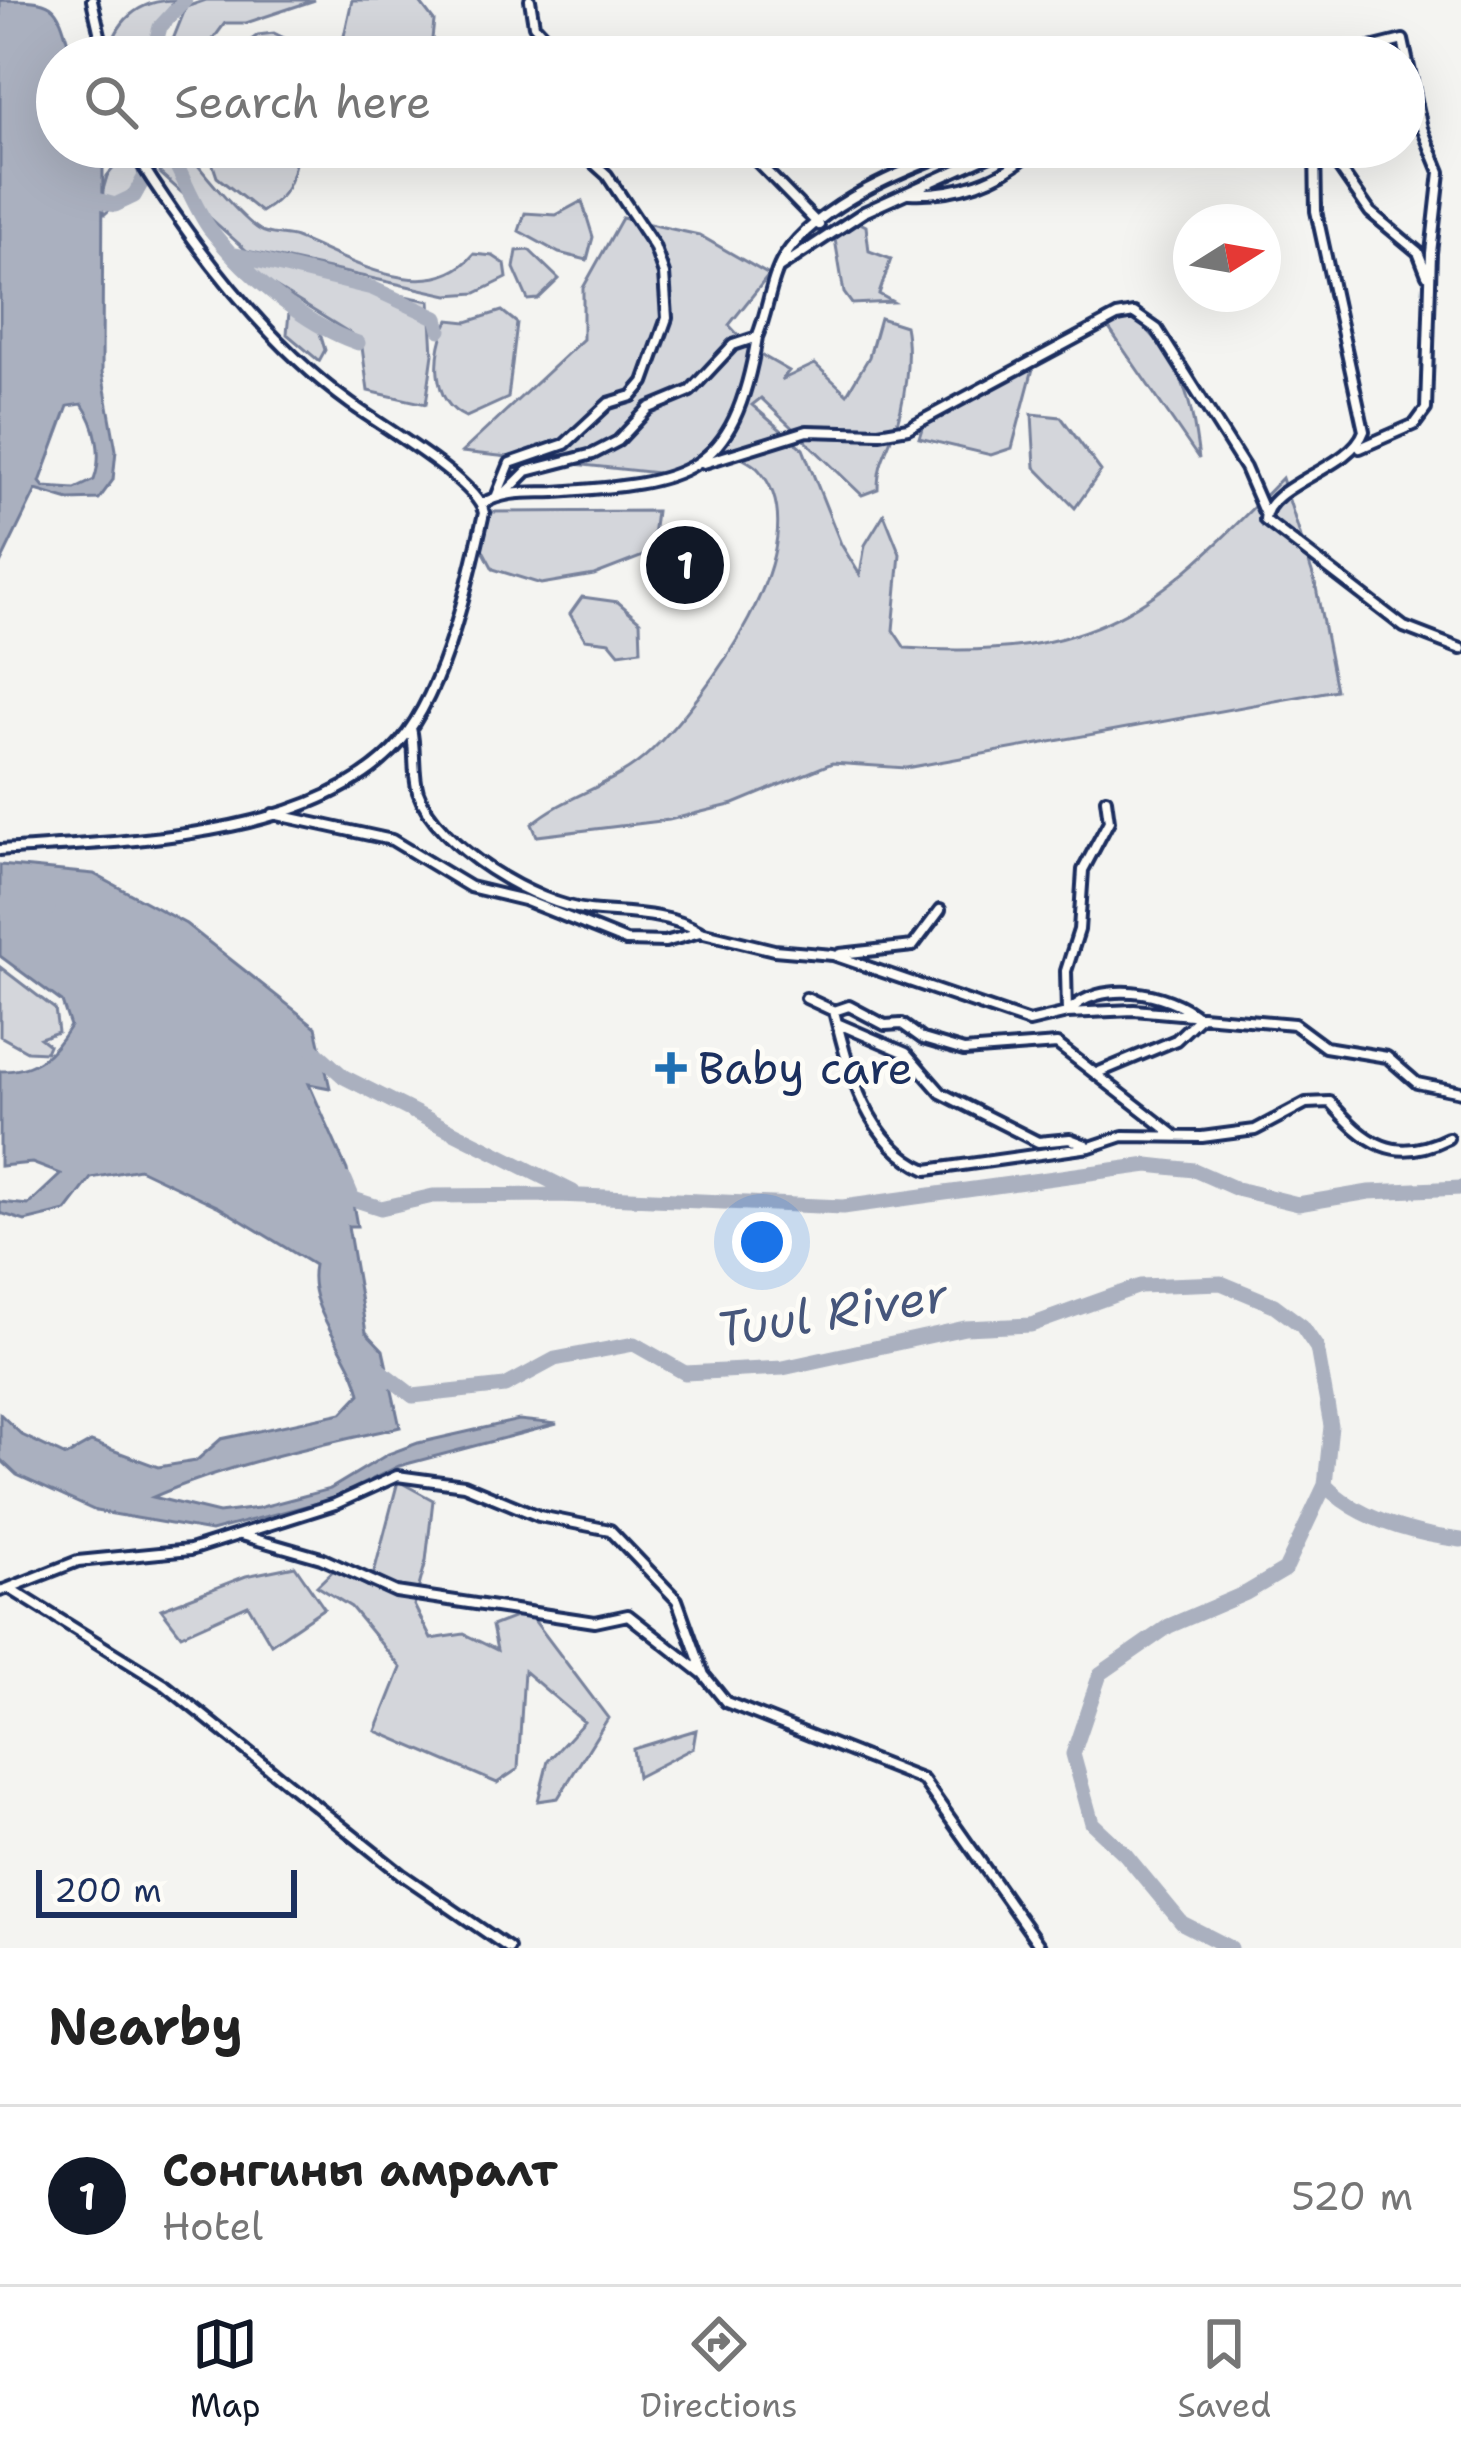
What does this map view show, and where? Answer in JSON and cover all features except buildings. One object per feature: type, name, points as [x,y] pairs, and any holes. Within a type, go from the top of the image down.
[{"type":"street","points":[[92,0],[100,36]]},
{"type":"street","points":[[530,0],[534,25],[543,36]]},
{"type":"street","points":[[1264,512],[1272,501],[1353,451],[1424,416],[1429,281],[1440,172],[1425,135]]},
{"type":"street","points":[[145,168],[280,341],[328,388],[482,504]]},
{"type":"street","points":[[501,494],[510,463],[565,444],[609,403],[632,396],[644,382],[667,318],[664,274],[654,246],[599,168]]},
{"type":"street","points":[[763,168],[819,225]]},
{"type":"street","points":[[704,463],[746,400],[758,337],[785,255],[819,225],[906,168]]},
{"type":"street","points":[[778,269],[864,212],[962,168]]},
{"type":"street","points":[[908,193],[964,188],[1012,168]]},
{"type":"street","points":[[1315,168],[1316,211],[1364,421],[1360,444],[1353,451]]},
{"type":"street","points":[[1340,168],[1370,212],[1418,252],[1429,281]]},
{"type":"street","points":[[501,494],[626,485],[807,431],[879,433],[908,428],[1117,316],[1134,313],[1157,329],[1245,467],[1270,528],[1404,627],[1461,649]]},
{"type":"street","points":[[482,504],[527,471],[593,454],[618,441],[649,408],[690,392],[733,345],[758,337]]},
{"type":"street","points":[[0,850],[183,834],[272,814],[341,791],[394,750],[430,690],[469,578],[482,504]]},
{"type":"street","points":[[410,726],[416,778],[425,806],[455,842],[496,873],[563,906],[668,919],[774,950],[833,955],[913,946],[940,910]]},
{"type":"street","points":[[1067,1012],[1066,971],[1079,931],[1083,870],[1109,821],[1106,799]]},
{"type":"street","points":[[272,814],[392,840],[470,887],[524,900],[626,941],[665,942],[700,932]]},
{"type":"street","points":[[833,955],[1029,1022],[1067,1012],[1134,1010],[1294,1024],[1325,1047],[1387,1057],[1417,1083],[1461,1092]]},
{"type":"street","points":[[1067,1012],[1080,999],[1126,993],[1167,999],[1198,1018]]},
{"type":"street","points":[[806,998],[834,1011],[849,1006],[885,1025],[902,1024],[923,1039],[964,1051],[1057,1044],[1174,1134]]},
{"type":"street","points":[[834,1011],[856,1088],[878,1129],[907,1161],[927,1170],[1090,1147],[1123,1136],[1202,1137],[1255,1130],[1306,1103],[1330,1102],[1350,1125],[1391,1152],[1428,1148],[1448,1138]]},
{"type":"street","points":[[1096,1073],[1176,1040],[1198,1018]]},
{"type":"street","points":[[837,1023],[906,1054],[941,1093],[1039,1142],[1070,1139],[1090,1147]]},
{"type":"street","points":[[5,1589],[78,1561],[190,1550],[335,1504],[397,1476],[464,1485],[539,1516],[610,1530],[676,1600],[704,1675]]},
{"type":"street","points":[[239,1534],[321,1558],[396,1592],[595,1622],[628,1615],[704,1675],[726,1702],[923,1780],[1041,1948]]},
{"type":"street","points":[[5,1589],[166,1685],[401,1874],[509,1948]]},
{"type":"shaded area","points":[[175,0],[165,15],[162,36],[115,36],[130,15]]},
{"type":"shaded area","points":[[206,0],[315,0],[246,23],[225,23],[215,36],[174,36],[186,7]]},
{"type":"shaded area","points":[[352,0],[418,0],[434,21],[432,36],[344,36]]},
{"type":"shaded area","points":[[113,168],[137,168],[140,181],[105,214],[98,207]]},
{"type":"shaded area","points":[[160,168],[201,168],[231,204],[264,232],[296,238],[387,274],[434,278],[455,270],[474,254],[493,256],[505,264],[507,278],[476,293],[448,295],[247,251],[160,173]]},
{"type":"shaded area","points":[[214,168],[294,168],[280,198],[261,212],[217,177]]},
{"type":"shaded area","points":[[582,201],[593,237],[587,260],[559,253],[519,231],[525,213],[556,215]]},
{"type":"shaded area","points":[[622,218],[699,235],[769,275],[729,325],[751,349],[789,371],[781,380],[815,364],[847,394],[869,357],[880,318],[905,326],[904,395],[878,489],[862,495],[761,398],[752,405],[803,449],[841,544],[860,575],[865,545],[884,514],[900,554],[893,630],[905,648],[971,650],[1026,645],[1074,635],[1117,617],[1196,562],[1282,478],[1315,582],[1336,690],[906,768],[832,763],[734,804],[669,820],[537,836],[532,824],[636,764],[699,697],[749,619],[777,537],[775,501],[759,470],[711,443],[676,475],[462,452],[583,339],[583,288]]},
{"type":"shaded area","points":[[854,220],[866,226],[869,251],[891,259],[879,294],[893,302],[852,304],[844,293],[834,233]]},
{"type":"shaded area","points":[[529,250],[559,279],[538,299],[528,300],[514,268],[517,251]]},
{"type":"shaded area","points":[[243,256],[297,275],[430,301],[433,354],[426,404],[368,391],[361,340],[243,267]]},
{"type":"shaded area","points":[[502,311],[517,323],[508,398],[466,417],[454,410],[441,388],[438,360],[444,332],[449,320],[467,322]]},
{"type":"shaded area","points":[[289,312],[317,323],[325,350],[319,361],[287,334]]},
{"type":"shaded area","points":[[1133,316],[1163,348],[1181,380],[1199,459],[1104,321]]},
{"type":"shaded area","points":[[1035,361],[1012,448],[991,455],[919,438],[927,412],[971,398]]},
{"type":"shaded area","points":[[1032,414],[1061,417],[1101,471],[1075,508],[1035,467]]},
{"type":"shaded area","points":[[656,511],[651,553],[594,575],[541,584],[493,569],[477,539],[491,512]]},
{"type":"shaded area","points":[[582,597],[618,602],[640,621],[641,650],[619,653],[610,642],[585,639],[570,614]]},
{"type":"shaded area","points":[[0,967],[55,1009],[58,1032],[40,1038],[49,1045],[46,1052],[27,1051],[0,1036]]},
{"type":"shaded area","points":[[398,1481],[433,1500],[426,1561],[414,1605],[431,1639],[464,1634],[497,1650],[492,1626],[528,1612],[608,1718],[558,1798],[538,1801],[548,1761],[584,1722],[524,1671],[518,1769],[497,1783],[376,1731],[401,1668],[351,1607],[317,1586],[338,1566],[370,1588]]},
{"type":"shaded area","points":[[295,1566],[324,1608],[271,1644],[248,1605],[181,1635],[161,1609],[246,1576]]},
{"type":"shaded area","points":[[696,1730],[693,1748],[637,1777],[633,1749]]},
{"type":"water","points":[[0,0],[44,3],[58,14],[66,36],[36,36],[36,168],[103,168],[102,372],[116,450],[113,480],[99,499],[69,500],[36,490],[0,564]],"holes":[[[82,404],[95,431],[94,480],[75,489],[44,487],[40,482],[68,406]]]},
{"type":"water","points":[[0,865],[94,874],[186,924],[316,1027],[330,1088],[309,1084],[347,1170],[357,1226],[348,1226],[366,1332],[383,1350],[400,1427],[243,1465],[153,1497],[219,1513],[258,1508],[330,1489],[388,1454],[418,1443],[519,1420],[557,1424],[399,1466],[332,1499],[211,1531],[96,1511],[17,1475],[0,1459],[0,1414],[22,1435],[66,1456],[91,1442],[158,1467],[196,1461],[221,1439],[342,1413],[360,1394],[316,1298],[314,1265],[219,1207],[139,1169],[91,1178],[66,1211],[25,1221],[0,1213],[0,1202],[28,1205],[61,1174],[32,1163],[0,1166],[0,1071],[24,1068],[42,1059],[70,1026],[62,1002],[0,956]]},
{"type":"waterway","points":[[158,36],[185,0]]},
{"type":"waterway","points":[[177,168],[210,229],[240,263],[296,311],[358,343]]},
{"type":"waterway","points":[[83,196],[115,205],[134,196],[144,178]]},
{"type":"waterway","points":[[236,255],[372,288],[437,318],[440,330]]},
{"type":"waterway","name":"Tuul River","points":[[0,906],[48,909]]},
{"type":"waterway","points":[[312,1048],[344,1077],[573,1192]]},
{"type":"waterway","name":"Tuul River","points":[[345,1180],[353,1199],[381,1208],[433,1196],[558,1195],[843,1207],[1148,1165],[1194,1170],[1237,1189],[1298,1204],[1369,1192],[1461,1188]]},
{"type":"waterway","name":"Tuul River","points":[[374,1366],[413,1396],[505,1386],[555,1359],[634,1344],[685,1373],[783,1368],[965,1328],[1031,1325],[1140,1286],[1221,1283],[1274,1305],[1302,1326],[1317,1348],[1331,1426],[1325,1485],[1285,1570],[1246,1593],[1169,1626],[1100,1674],[1073,1754],[1092,1823],[1125,1854],[1182,1923],[1231,1948]]},
{"type":"waterway","name":"Tuul River","points":[[1325,1485],[1354,1508],[1388,1523],[1461,1540]]},
{"type":"place","name":"Сонгины амралт","points":[[685,565]]},
{"type":"place","name":"Baby care","points":[[671,1068]]}]
